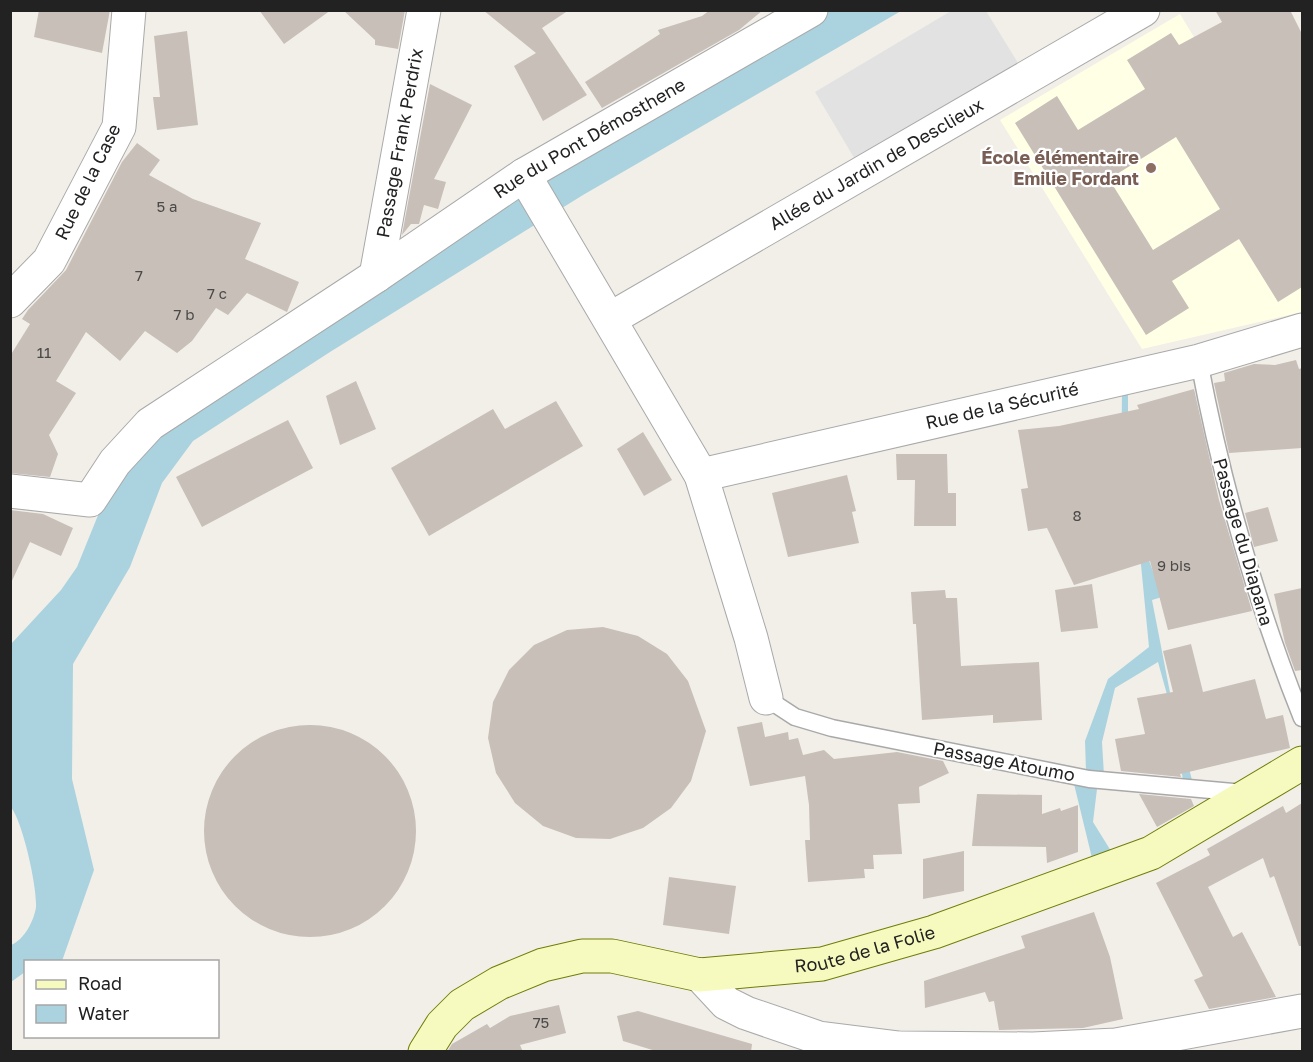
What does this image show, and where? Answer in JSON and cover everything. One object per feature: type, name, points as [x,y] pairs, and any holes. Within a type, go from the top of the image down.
[{"type":"street","name":"Rue de la Case","points":[[10,301],[49,261],[119,127],[129,10]]},
{"type":"street","name":"Passage Frank Perdrix","points":[[376,276],[424,10]]},
{"type":"street","name":"Rue du Pont Démosthene","points":[[10,491],[90,500],[115,462],[150,424],[376,276],[524,175],[811,10]]},
{"type":"street","name":"Allée du Jardin de Desclieux","points":[[610,318],[1143,10]]},
{"type":"street","points":[[524,175],[701,475],[751,638],[766,698]]},
{"type":"street","name":"Rue de la Sécurité","points":[[701,475],[1199,361],[1302,330]]},
{"type":"street","name":"Route de la Folie","points":[[425,1052],[442,1025],[462,1005],[499,983],[543,965],[582,956],[612,956],[700,975],[822,964],[934,932],[1151,852],[1302,764]]},
{"type":"street","points":[[700,975],[726,1003],[746,1013],[819,1038],[899,1048],[1033,1049],[1116,1045],[1302,1011]]},
{"type":"lane","name":"Passage du Diapana","points":[[1199,361],[1214,439],[1271,638],[1302,718]]},
{"type":"lane","name":"Passage Atoumo","points":[[766,698],[795,717],[856,733],[1089,778],[1251,794]]},
{"type":"shaded area","points":[[951,11],[986,11],[1018,63],[856,161],[815,92]]},
{"type":"shaded area","name":"École élémentaire Emilie Fordant","points":[[1180,14],[1302,216],[1302,312],[1142,349],[1000,120]]},
{"type":"water","points":[[823,11],[901,11],[583,195],[330,352],[193,441],[162,483],[130,567],[73,664],[72,779],[94,870],[62,960],[24,960],[24,973],[11,982],[11,945],[16,943],[28,929],[36,907],[36,897],[20,826],[11,807],[11,644],[61,590],[77,567],[116,471],[167,423],[505,194]]},
{"type":"water","points":[[1128,390],[1128,469],[1146,552],[1162,597],[1152,600],[1173,708],[1192,780],[1183,780],[1171,709],[1158,662],[1115,688],[1102,742],[1104,775],[1086,771],[1085,741],[1108,679],[1149,647],[1141,565],[1121,481],[1122,392]]},
{"type":"water","points":[[1074,784],[1097,789],[1093,822],[1111,851],[1092,858]]},
{"type":"building","points":[[39,10],[110,10],[102,53],[34,37]]},
{"type":"building","points":[[259,10],[331,10],[284,44]]},
{"type":"building","points":[[343,10],[405,10],[398,49],[375,45],[375,40]]},
{"type":"building","points":[[483,10],[569,10],[542,28],[587,95],[543,121],[514,66],[536,53]]},
{"type":"building","points":[[710,10],[763,10],[739,30],[602,108],[585,82],[660,34],[658,30],[702,16]]},
{"type":"building","name":"École élémentaire Emilie Fordant","points":[[1215,10],[1290,10],[1302,34],[1302,287],[1278,302],[1239,239],[1172,281],[1189,308],[1146,335],[1015,123],[1057,96],[1078,130],[1145,89],[1127,60],[1171,33],[1179,45],[1222,22]],"holes":[[[1176,137],[1220,209],[1153,250],[1109,179]]]},
{"type":"building","points":[[187,31],[198,125],[157,130],[153,97],[160,97],[154,36]]},
{"type":"building","points":[[430,84],[472,105],[434,179],[446,182],[438,209],[424,205],[419,224],[411,224],[402,235]]},
{"type":"building","points":[[137,143],[160,160],[149,175],[193,199],[261,223],[245,259],[299,282],[287,312],[247,293],[228,315],[216,308],[192,341],[177,353],[145,331],[120,361],[86,332],[56,381],[76,393],[49,435],[58,454],[50,477],[10,473],[10,356],[30,324],[22,319],[66,270],[122,162]]},
{"type":"building","points":[[1296,360],[1299,369],[1302,368],[1302,448],[1229,453],[1214,383],[1225,381],[1224,373],[1254,364],[1275,365]]},
{"type":"building","points":[[356,381],[376,429],[340,445],[326,396]]},
{"type":"building","points":[[1194,389],[1219,500],[1252,611],[1168,630],[1150,561],[1074,585],[1047,528],[1028,531],[1021,489],[1028,488],[1018,430],[1059,426],[1139,409],[1137,405]]},
{"type":"building","points":[[556,401],[583,446],[429,536],[391,468],[493,409],[505,429]]},
{"type":"building","points":[[288,420],[313,468],[202,527],[176,477]]},
{"type":"building","points":[[643,432],[672,480],[644,496],[617,449]]},
{"type":"building","points":[[896,454],[947,454],[948,493],[956,493],[956,526],[914,526],[915,480],[897,480]]},
{"type":"building","points":[[847,475],[856,511],[852,512],[859,543],[788,557],[772,493]]},
{"type":"building","points":[[1268,507],[1278,541],[1254,547],[1245,513]]},
{"type":"building","points":[[10,510],[43,514],[73,528],[61,556],[30,542],[10,585]]},
{"type":"building","points":[[1092,584],[1098,628],[1061,632],[1055,590]]},
{"type":"building","points":[[1302,588],[1302,670],[1295,671],[1285,643],[1274,594]]},
{"type":"building","points":[[945,590],[946,598],[957,598],[961,666],[1039,662],[1042,720],[993,723],[993,715],[922,720],[916,624],[913,624],[911,592]]},
{"type":"building","points":[[603,627],[638,636],[667,654],[688,681],[706,731],[691,781],[671,808],[643,828],[610,839],[576,838],[543,826],[515,803],[496,773],[488,738],[493,702],[509,670],[534,645],[567,630]]},
{"type":"building","points":[[1191,644],[1203,692],[1255,679],[1266,719],[1283,715],[1290,748],[1180,774],[1181,777],[1121,771],[1115,739],[1145,734],[1137,698],[1173,692],[1163,651]]},
{"type":"building","points":[[762,722],[765,737],[788,732],[789,740],[798,738],[803,755],[824,750],[834,759],[897,752],[943,761],[949,773],[919,787],[920,803],[898,804],[902,854],[873,855],[874,869],[864,869],[865,878],[808,882],[805,840],[810,840],[805,776],[750,786],[737,727]]},
{"type":"building","points":[[310,725],[331,727],[350,733],[369,743],[385,756],[398,772],[408,791],[414,810],[416,831],[414,852],[408,871],[398,890],[385,906],[369,919],[350,929],[331,935],[310,937],[289,935],[270,929],[251,919],[235,906],[222,890],[212,871],[206,852],[204,831],[206,810],[212,791],[222,772],[235,756],[251,743],[270,733],[289,727]]},
{"type":"building","points":[[977,794],[1042,795],[1042,814],[1078,805],[1078,852],[1047,863],[1046,847],[972,846]]},
{"type":"building","points":[[1139,794],[1191,799],[1194,806],[1157,827]]},
{"type":"building","points":[[1302,803],[1302,946],[1299,946],[1274,876],[1270,878],[1263,858],[1208,887],[1233,937],[1242,932],[1276,997],[1209,1009],[1194,980],[1203,976],[1156,883],[1210,855],[1207,849],[1283,806],[1286,813]]},
{"type":"building","points":[[964,851],[964,891],[923,899],[923,859]]},
{"type":"building","points":[[669,877],[736,886],[729,934],[663,925]]},
{"type":"building","points":[[1094,912],[1110,957],[1123,1019],[1083,1028],[999,1030],[994,1001],[989,1002],[985,992],[925,1008],[924,981],[1025,948],[1021,936]]},
{"type":"building","points":[[559,1005],[566,1033],[520,1045],[523,1052],[447,1052],[452,1044],[487,1024],[490,1028],[510,1016]]},
{"type":"building","points":[[638,1011],[752,1044],[751,1052],[659,1052],[623,1041],[617,1016]]},
{"type":"place","name":"École élémentaire Emilie Fordant","points":[[1151,168]]}]
